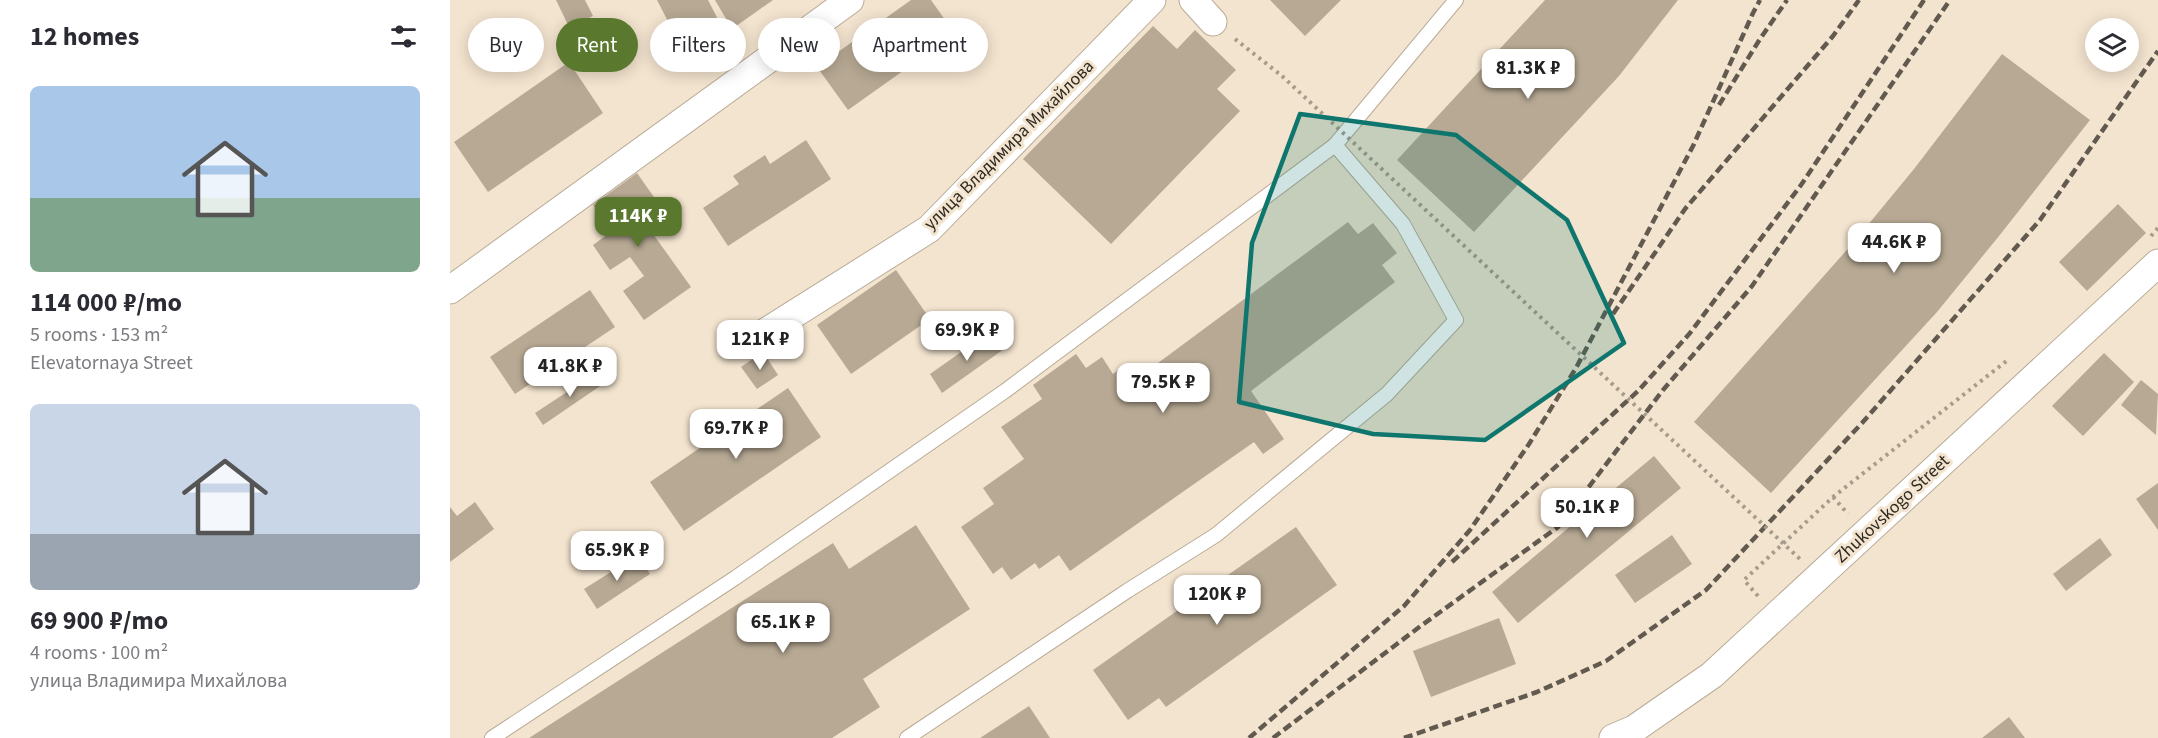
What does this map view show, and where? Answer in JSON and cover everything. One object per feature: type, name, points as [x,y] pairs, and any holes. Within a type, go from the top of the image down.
[{"type":"street","points":[[450,290],[821,9],[850,0]]},
{"type":"street","name":"улица Владимира Михайлова","points":[[764,333],[929,229],[1152,0]]},
{"type":"street","points":[[1193,0],[1213,22]]},
{"type":"street","name":"Zhukovskogo Street","points":[[1613,738],[1634,729],[1712,675],[2156,266]]},
{"type":"lane","points":[[492,738],[735,578],[1005,391],[1335,145],[1456,0]]},
{"type":"lane","points":[[907,738],[1127,591],[1216,535],[1387,394],[1456,320],[1403,224],[1335,145]]},
{"type":"path","points":[[1213,22],[1282,76],[1801,560]]},
{"type":"path","points":[[2151,237],[2158,228]]},
{"type":"path","points":[[1760,598],[1744,580],[1833,497],[2010,358]]},
{"type":"path","points":[[1833,497],[1848,513]]},
{"type":"highlighted area","points":[[1300,114],[1456,135],[1567,220],[1624,343],[1485,440],[1373,434],[1239,402],[1252,243]]},
{"type":"building","points":[[556,0],[585,0],[593,16],[589,18],[565,18]]},
{"type":"building","points":[[657,0],[708,0],[717,18],[666,18]]},
{"type":"building","points":[[715,0],[773,0],[746,19],[726,18]]},
{"type":"building","points":[[911,0],[931,0],[944,18],[886,18]]},
{"type":"building","points":[[1270,0],[1341,0],[1305,36]]},
{"type":"building","points":[[1545,0],[1678,0],[1619,76],[1474,232],[1397,160]]},
{"type":"building","points":[[1153,26],[1177,49],[1195,30],[1236,70],[1217,89],[1240,111],[1111,244],[1023,159]]},
{"type":"building","points":[[852,42],[852,72],[902,72],[848,110],[821,72],[840,72],[840,51]]},
{"type":"building","points":[[2002,54],[2090,120],[1937,312],[1771,493],[1694,422],[1853,243],[1914,169]]},
{"type":"building","points":[[556,71],[576,72],[603,113],[488,192],[454,142]]},
{"type":"building","points":[[806,140],[831,179],[728,246],[703,208],[739,184],[733,176],[765,155],[770,164]]},
{"type":"building","points":[[637,173],[656,200],[638,213],[691,287],[644,320],[623,291],[644,276],[630,257],[610,270],[593,245],[612,231],[593,205]]},
{"type":"building","points":[[2118,204],[2146,233],[2087,291],[2059,262]]},
{"type":"building","points":[[1348,222],[1358,234],[1373,223],[1397,253],[1382,265],[1395,282],[1251,391],[1284,439],[1263,454],[1254,442],[1070,571],[1059,555],[1039,569],[1035,563],[1011,580],[1002,567],[993,574],[961,527],[994,504],[983,488],[1024,459],[1001,427],[1042,399],[1033,385],[1076,354],[1086,368],[1102,357],[1113,374],[1121,368],[1131,383]]},
{"type":"building","points":[[896,270],[930,319],[851,374],[817,325]]},
{"type":"building","points":[[590,290],[615,327],[515,394],[490,357]]},
{"type":"building","points":[[991,331],[1004,349],[942,393],[930,374]]},
{"type":"building","points":[[763,352],[778,375],[757,389],[741,367]]},
{"type":"building","points":[[2104,353],[2134,382],[2083,436],[2052,406]]},
{"type":"building","points":[[599,371],[606,382],[543,425],[535,413]]},
{"type":"building","points":[[2141,380],[2158,394],[2156,435],[2121,405]]},
{"type":"building","points":[[788,388],[821,437],[684,531],[650,482]]},
{"type":"building","points":[[1654,456],[1681,488],[1518,623],[1492,592]]},
{"type":"building","points":[[2158,483],[2158,530],[2136,499]]},
{"type":"building","points":[[475,502],[494,529],[450,562],[450,507],[457,516]]},
{"type":"building","points":[[916,525],[970,609],[863,679],[880,707],[832,738],[529,738],[833,543],[849,569]]},
{"type":"building","points":[[1296,527],[1337,585],[1166,707],[1159,698],[1128,720],[1093,670]]},
{"type":"building","points":[[1672,535],[1692,564],[1635,603],[1615,575]]},
{"type":"building","points":[[2100,538],[2112,555],[2066,591],[2053,574]]},
{"type":"building","points":[[638,555],[650,574],[597,609],[584,589]]},
{"type":"building","points":[[1499,618],[1516,664],[1431,697],[1413,651]]},
{"type":"building","points":[[1029,706],[1050,738],[980,738]]},
{"type":"building","points":[[2009,717],[2025,738],[1982,738]]},
{"type":"railway","points":[[1249,738],[1404,606],[1470,530],[1529,444],[1576,368],[1693,146],[1760,0]]},
{"type":"railway","points":[[1719,105],[1787,0]]},
{"type":"railway","points":[[1613,314],[1685,209],[1833,36],[1859,0]]},
{"type":"railway","points":[[1452,562],[1638,391],[1690,333],[1801,185],[1924,0]]},
{"type":"railway","points":[[1273,738],[1418,628],[1558,527],[1663,390],[1752,286],[1950,0]]},
{"type":"railway","points":[[1404,738],[1537,692],[1606,661],[1706,590],[1862,423],[2040,220],[2158,51]]}]
